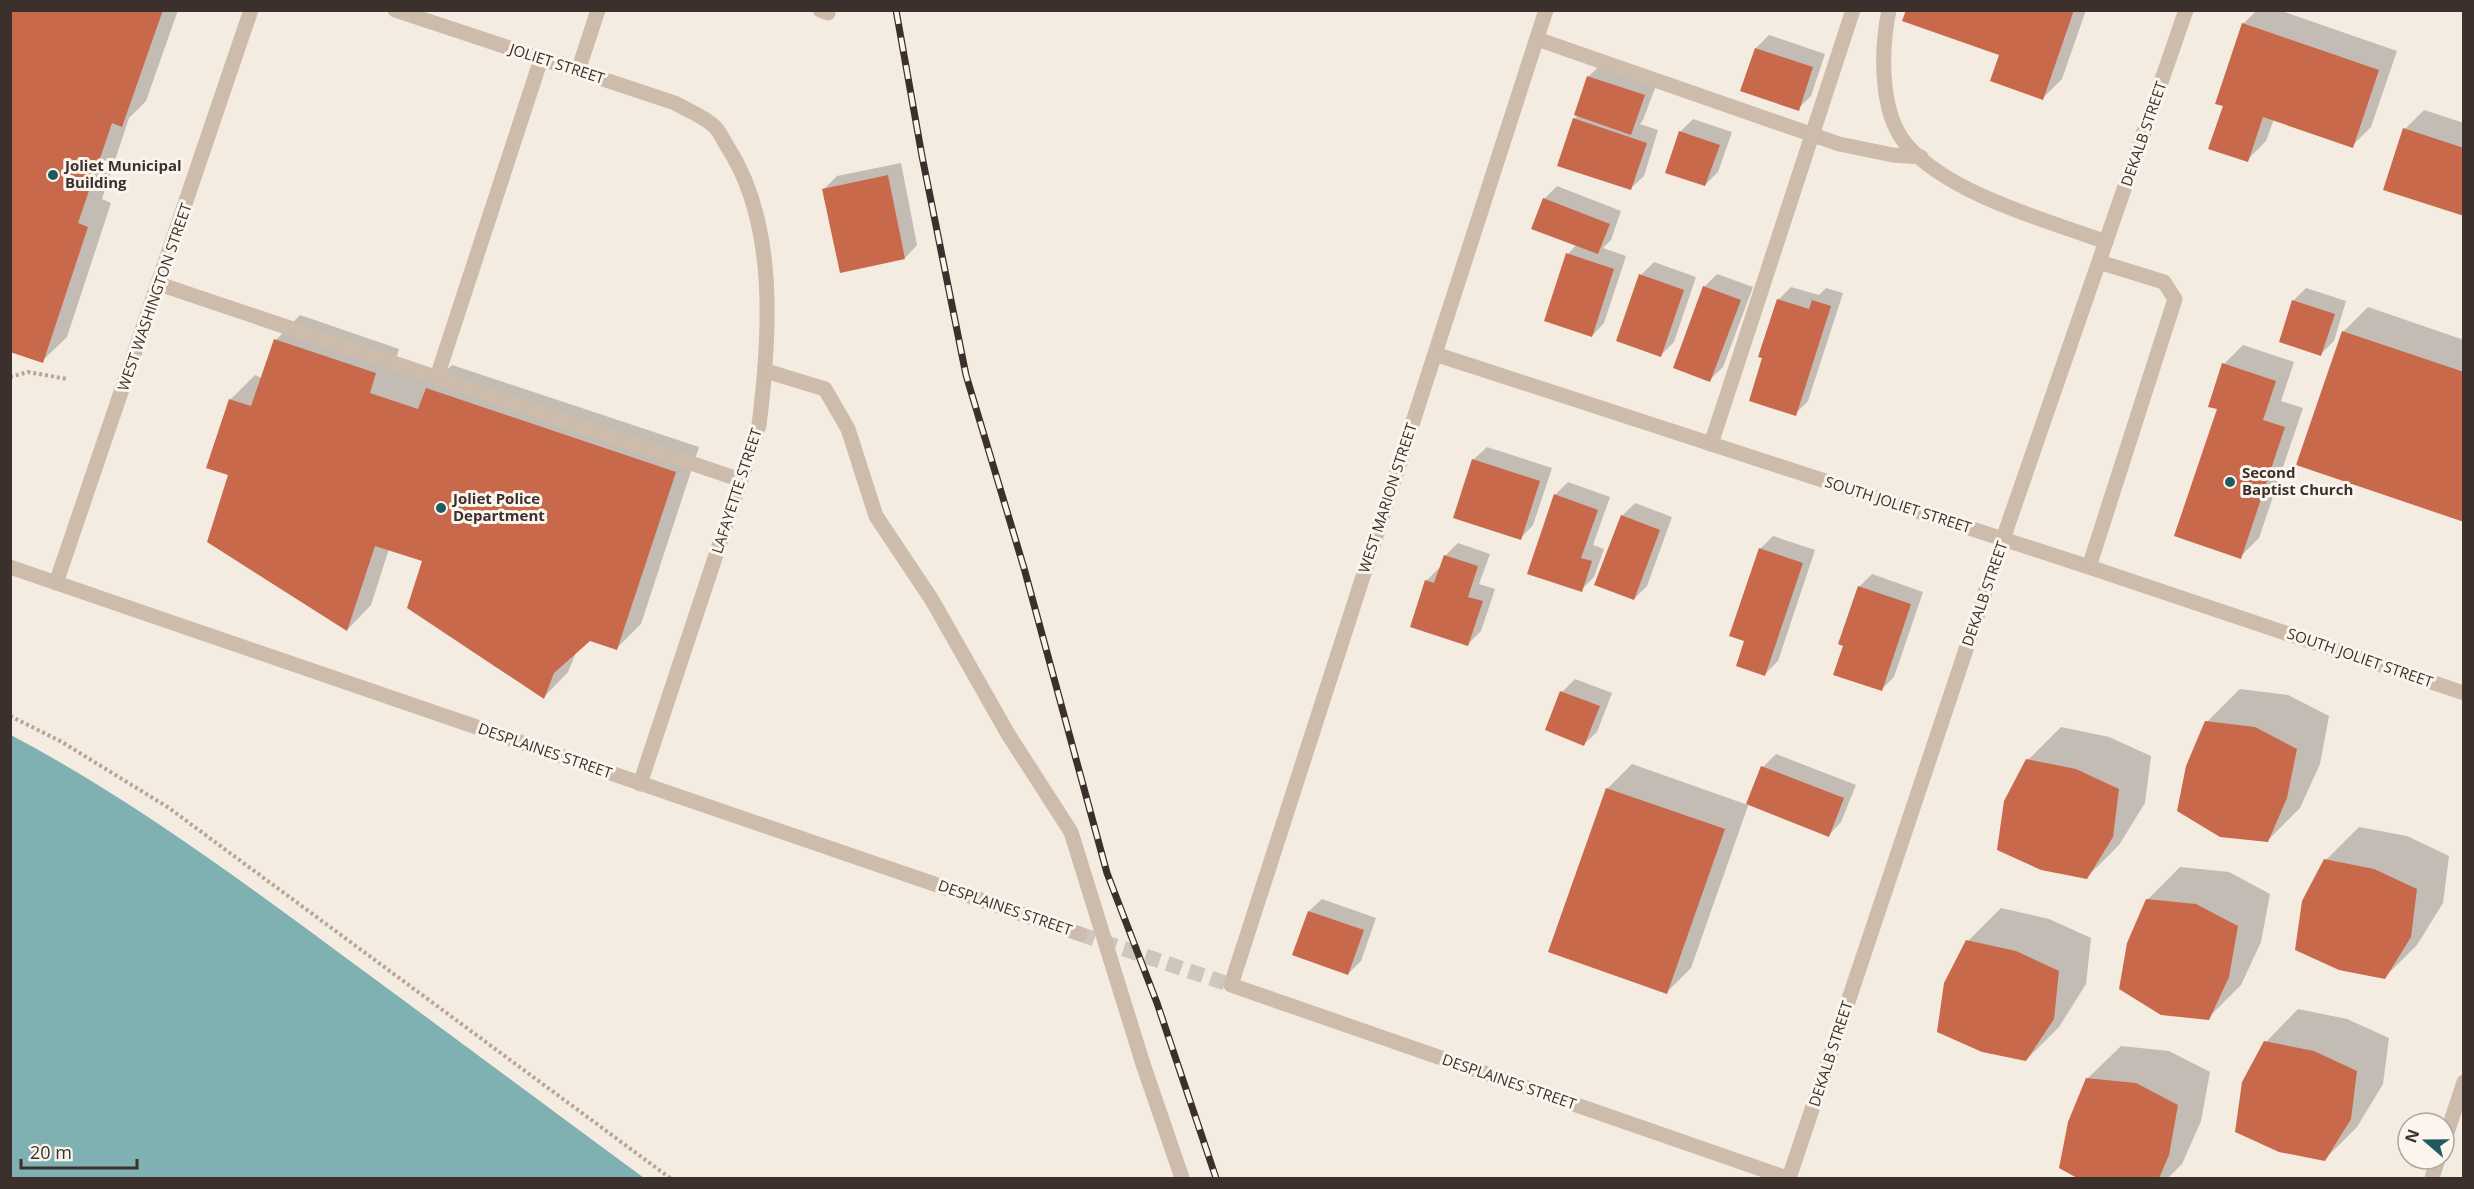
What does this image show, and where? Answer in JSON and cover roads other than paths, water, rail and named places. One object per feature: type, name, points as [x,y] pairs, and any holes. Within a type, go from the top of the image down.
[{"type":"street","name":"WEST WASHINGTON STREET","points":[[56,583],[251,10]]},
{"type":"street","name":"JOLIET STREET","points":[[395,10],[675,103],[714,127]]},
{"type":"street","points":[[578,71],[598,10]]},
{"type":"street","name":"WEST MARION STREET","points":[[1231,985],[1546,10]]},
{"type":"street","points":[[1711,444],[1853,10]]},
{"type":"street","points":[[1889,10],[1884,49],[1884,74],[1890,113],[1905,143],[1941,175],[1992,199],[2106,242]]},
{"type":"street","name":"DEKALB STREET","points":[[1788,1179],[2003,539],[2186,10]]},
{"type":"street","points":[[1537,39],[1839,144],[1921,157]]},
{"type":"street","points":[[437,377],[541,58]]},
{"type":"street","name":"LAFAYETTE STREET","points":[[640,784],[759,425],[766,370],[768,321],[763,256],[754,206],[741,167],[714,127]]},
{"type":"street","points":[[2089,567],[2175,299],[2164,282],[2099,262]]},
{"type":"street","points":[[159,284],[741,480]]},
{"type":"street","name":"SOUTH JOLIET STREET","points":[[1435,354],[2089,567],[2463,693]]},
{"type":"street","points":[[766,370],[825,389],[848,429],[876,516],[932,600],[1008,734],[1071,832],[1143,1064],[1182,1179]]},
{"type":"street","name":"DESPLAINES STREET","points":[[10,567],[1080,934]]},
{"type":"street","name":"DESPLAINES STREET","points":[[1231,985],[1788,1179]]},
{"type":"street","points":[[2454,1111],[2463,1082]]},
{"type":"water","points":[[11,735],[97,784],[221,867],[644,1178],[11,1178]]},
{"type":"tunnel","points":[[1080,934],[1231,985]]},
{"type":"railway","points":[[896,10],[922,156],[966,375],[1024,568],[1107,873],[1157,1003],[1216,1178]]},
{"type":"place","name":"Joliet Municipal Building","points":[[53,175]]},
{"type":"place","name":"Second Baptist Church","points":[[2230,482]]},
{"type":"place","name":"Joliet Police Department","points":[[441,508]]}]
